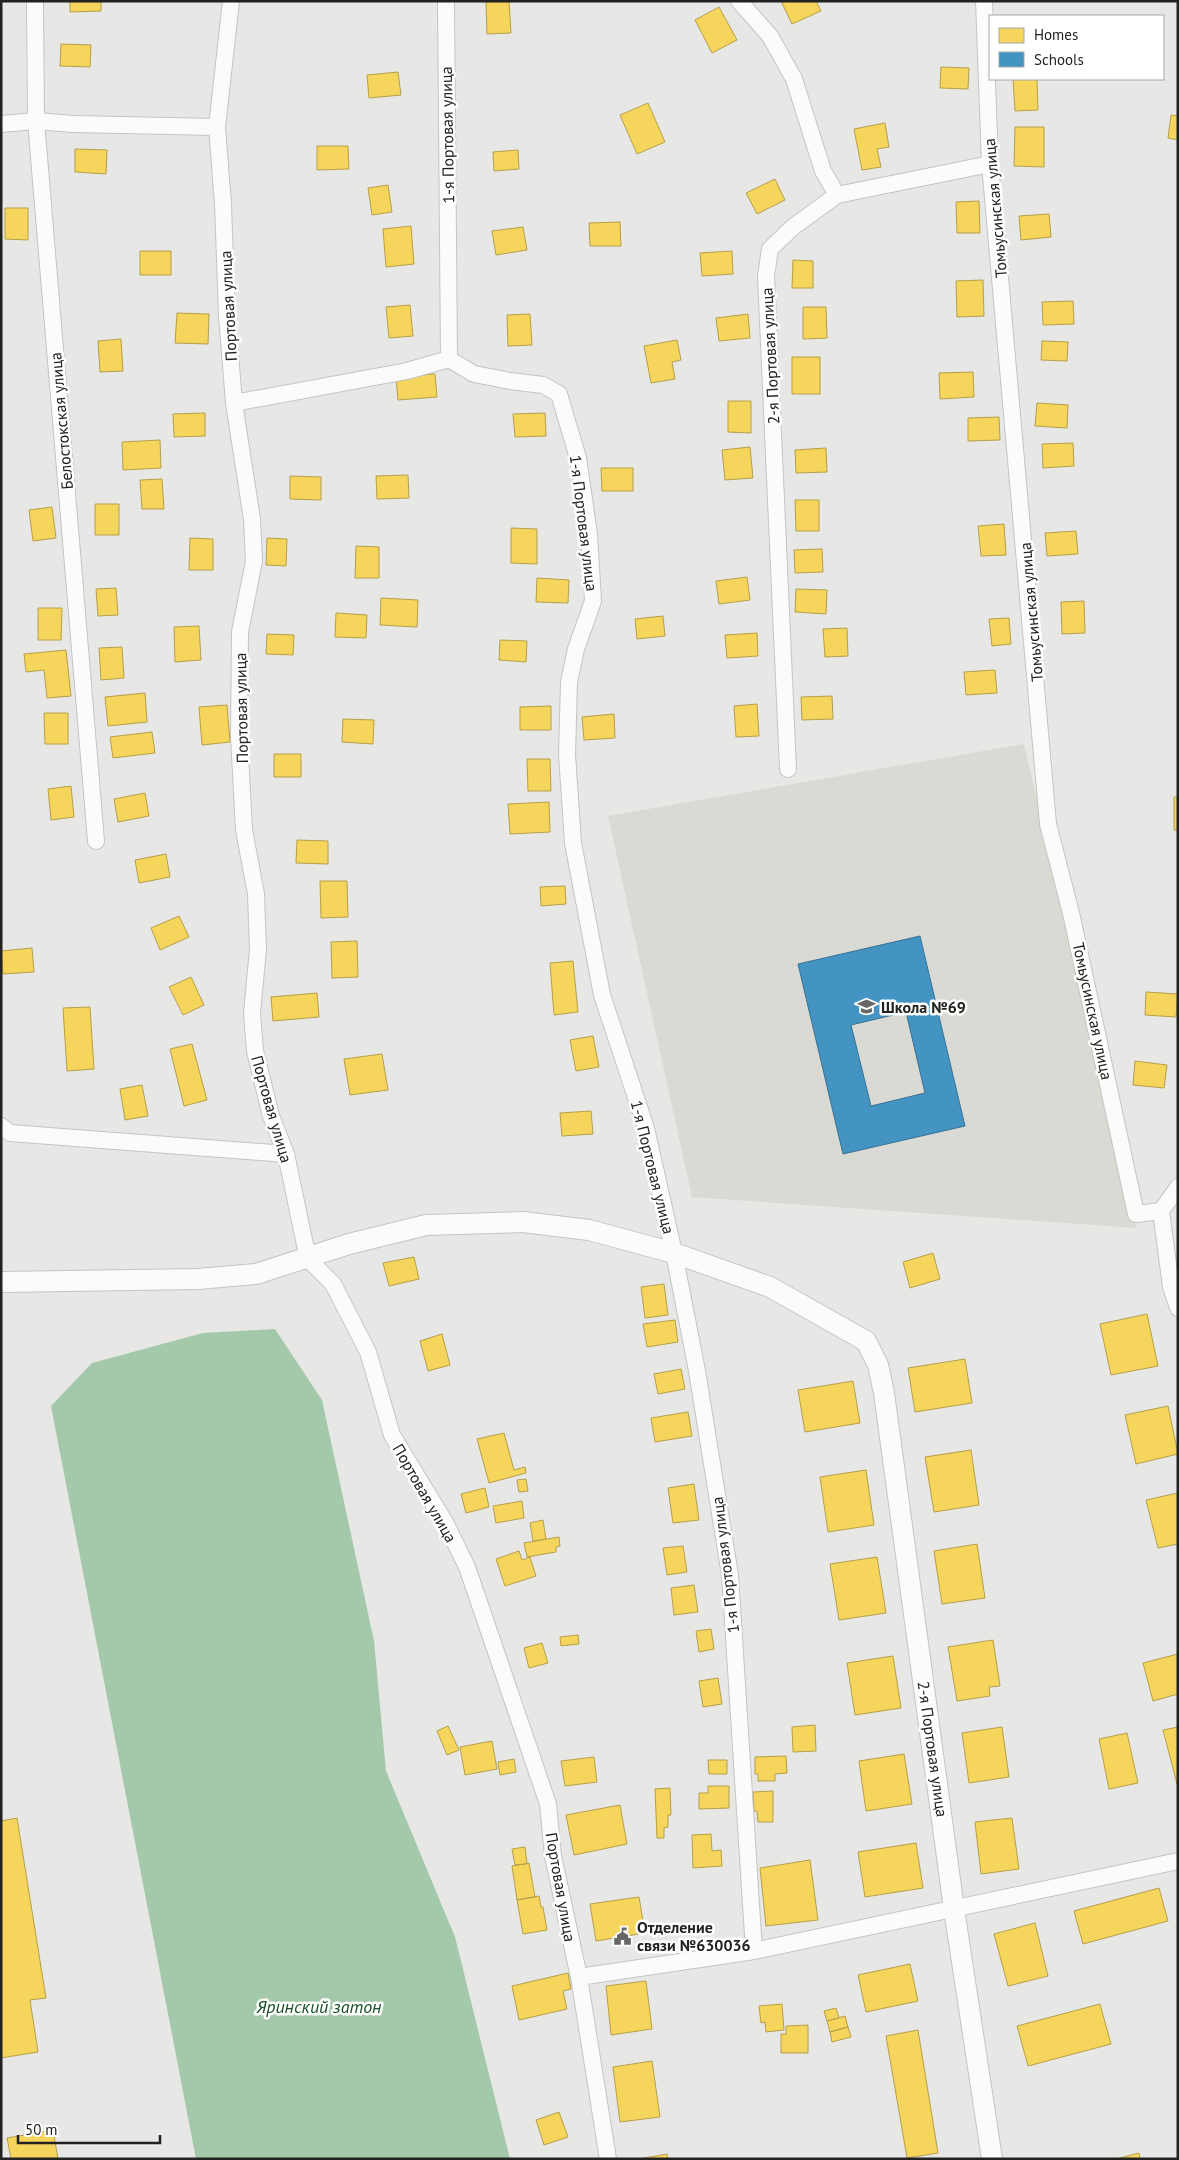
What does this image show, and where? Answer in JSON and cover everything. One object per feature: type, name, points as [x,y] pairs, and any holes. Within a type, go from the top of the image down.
[{"type":"street","name":"Белостокская улица","points":[[35,1],[36,121],[96,841]]},
{"type":"street","name":"Портовая улица","points":[[231,1],[217,127],[234,403],[252,519],[254,561],[240,632],[239,717],[244,830],[256,894],[258,949],[252,1013],[255,1051],[271,1116],[286,1154],[308,1259],[333,1284],[368,1352],[392,1435],[446,1524],[466,1567],[548,1804],[553,1856],[579,1977],[608,2159]]},
{"type":"street","name":"1-я Портовая улица","points":[[446,1],[449,358],[474,374],[510,382],[543,385],[559,394],[578,458],[589,534],[593,601],[576,649],[569,682],[567,756],[573,842],[602,995],[646,1128],[674,1253],[697,1372],[730,1575],[754,1951]]},
{"type":"street","points":[[739,1],[770,36],[794,79],[823,171],[837,195],[990,164]]},
{"type":"street","name":"Томьусинская улица","points":[[984,1],[990,164],[1048,824],[1071,913],[1136,1214],[1161,1211]]},
{"type":"street","points":[[1,124],[36,121],[73,124],[217,127]]},
{"type":"street","name":"2-я Портовая улица","points":[[788,769],[766,276],[770,249],[793,227],[837,195]]},
{"type":"street","points":[[234,403],[407,370],[449,358]]},
{"type":"street","points":[[1,1126],[10,1133],[286,1154]]},
{"type":"street","points":[[1178,1187],[1161,1211],[1171,1287],[1178,1308]]},
{"type":"street","points":[[1,1282],[218,1277],[256,1274],[308,1259],[349,1244],[426,1225],[524,1222],[589,1230],[674,1253]]},
{"type":"street","name":"2-я Портовая улица","points":[[674,1253],[770,1287],[866,1341],[878,1365],[884,1393],[954,1909],[992,2159]]},
{"type":"street","points":[[579,1977],[754,1951],[1178,1861]]},
{"type":"shaded area","name":"Школа №69","points":[[1024,744],[1136,1228],[692,1197],[608,816]]},
{"type":"water","name":"Яринский затон","points":[[275,1329],[322,1400],[374,1641],[386,1771],[455,1937],[510,2159],[196,2159],[51,1406],[92,1363],[203,1333]]},
{"type":"building: Homes","points":[[70,1],[101,1],[101,11],[70,12]]},
{"type":"building: Homes","points":[[509,1],[511,33],[487,34],[486,2]]},
{"type":"building: Homes","points":[[786,1],[816,1],[821,11],[792,24],[782,3]]},
{"type":"building: Homes","points":[[719,7],[737,40],[712,53],[695,20]]},
{"type":"building: Homes","points":[[61,44],[91,45],[90,67],[60,66]]},
{"type":"building: Homes","points":[[941,67],[969,68],[968,89],[940,88]]},
{"type":"building: Homes","points":[[398,72],[401,95],[369,98],[367,75]]},
{"type":"building: Homes","points":[[1013,80],[1037,80],[1038,110],[1015,111]]},
{"type":"building: Homes","points":[[648,103],[665,142],[637,154],[620,115]]},
{"type":"building: Homes","points":[[1171,115],[1178,116],[1178,140],[1168,138]]},
{"type":"building: Homes","points":[[885,123],[889,147],[877,149],[881,167],[862,170],[854,129]]},
{"type":"building: Homes","points":[[1015,127],[1044,127],[1044,167],[1014,166]]},
{"type":"building: Homes","points":[[317,146],[348,146],[349,169],[317,170]]},
{"type":"building: Homes","points":[[75,149],[107,150],[106,174],[75,172]]},
{"type":"building: Homes","points":[[518,150],[519,169],[494,171],[493,152]]},
{"type":"building: Homes","points":[[775,179],[785,200],[757,214],[746,193]]},
{"type":"building: Homes","points":[[388,185],[392,212],[372,215],[368,188]]},
{"type":"building: Homes","points":[[979,201],[980,233],[957,233],[956,202]]},
{"type":"building: Homes","points":[[5,208],[28,208],[28,240],[5,239]]},
{"type":"building: Homes","points":[[1049,214],[1051,237],[1021,240],[1019,216]]},
{"type":"building: Homes","points":[[620,222],[621,246],[590,246],[589,223]]},
{"type":"building: Homes","points":[[411,226],[414,264],[386,267],[383,229]]},
{"type":"building: Homes","points":[[523,227],[527,250],[496,255],[492,231]]},
{"type":"building: Homes","points":[[140,251],[171,251],[171,275],[140,275]]},
{"type":"building: Homes","points":[[732,251],[733,274],[702,276],[700,253]]},
{"type":"building: Homes","points":[[793,260],[813,261],[813,288],[792,288]]},
{"type":"building: Homes","points":[[983,280],[984,316],[957,317],[956,281]]},
{"type":"building: Homes","points":[[1073,301],[1074,324],[1043,325],[1042,302]]},
{"type":"building: Homes","points":[[410,305],[413,336],[389,338],[386,307]]},
{"type":"building: Homes","points":[[803,307],[826,307],[827,338],[803,339]]},
{"type":"building: Homes","points":[[177,313],[209,314],[208,344],[175,343]]},
{"type":"building: Homes","points":[[530,314],[532,345],[508,346],[507,315]]},
{"type":"building: Homes","points":[[748,314],[750,338],[719,341],[716,318]]},
{"type":"building: Homes","points":[[121,339],[123,371],[100,372],[98,341]]},
{"type":"building: Homes","points":[[677,340],[681,360],[672,362],[675,379],[651,383],[644,346]]},
{"type":"building: Homes","points":[[1042,341],[1068,342],[1067,361],[1041,360]]},
{"type":"building: Homes","points":[[792,357],[820,357],[820,394],[792,394]]},
{"type":"building: Homes","points":[[973,372],[974,397],[940,399],[939,373]]},
{"type":"building: Homes","points":[[435,374],[437,397],[398,400],[396,377]]},
{"type":"building: Homes","points":[[728,401],[751,401],[751,433],[728,432]]},
{"type":"building: Homes","points":[[1037,403],[1068,405],[1067,428],[1035,426]]},
{"type":"building: Homes","points":[[205,413],[205,436],[174,437],[173,414]]},
{"type":"building: Homes","points":[[545,413],[546,436],[515,437],[513,414]]},
{"type":"building: Homes","points":[[999,417],[1000,440],[968,441],[968,418]]},
{"type":"building: Homes","points":[[160,440],[161,468],[123,470],[122,442]]},
{"type":"building: Homes","points":[[1073,443],[1074,466],[1043,468],[1042,444]]},
{"type":"building: Homes","points":[[750,447],[753,478],[725,480],[722,450]]},
{"type":"building: Homes","points":[[826,448],[827,472],[796,473],[795,450]]},
{"type":"building: Homes","points":[[601,468],[633,468],[633,491],[602,491]]},
{"type":"building: Homes","points":[[408,475],[409,498],[377,499],[376,476]]},
{"type":"building: Homes","points":[[290,476],[321,477],[321,500],[290,499]]},
{"type":"building: Homes","points":[[162,479],[164,509],[142,509],[140,480]]},
{"type":"building: Homes","points":[[795,500],[819,500],[819,531],[796,531]]},
{"type":"building: Homes","points":[[95,504],[119,504],[119,535],[95,535]]},
{"type":"building: Homes","points":[[52,507],[56,538],[33,541],[29,510]]},
{"type":"building: Homes","points":[[1004,524],[1006,555],[981,556],[978,526]]},
{"type":"building: Homes","points":[[511,528],[537,529],[537,564],[511,563]]},
{"type":"building: Homes","points":[[1076,531],[1078,554],[1047,556],[1045,533]]},
{"type":"building: Homes","points":[[190,538],[213,539],[213,570],[189,570]]},
{"type":"building: Homes","points":[[267,538],[287,539],[286,566],[266,565]]},
{"type":"building: Homes","points":[[356,546],[379,547],[379,578],[355,578]]},
{"type":"building: Homes","points":[[822,549],[823,572],[795,573],[794,550]]},
{"type":"building: Homes","points":[[747,577],[750,600],[719,604],[716,581]]},
{"type":"building: Homes","points":[[537,578],[569,580],[568,603],[536,602]]},
{"type":"building: Homes","points":[[116,588],[118,615],[98,616],[96,589]]},
{"type":"building: Homes","points":[[796,589],[827,590],[826,614],[795,612]]},
{"type":"building: Homes","points":[[381,598],[418,600],[417,627],[380,625]]},
{"type":"building: Homes","points":[[1084,601],[1085,633],[1062,634],[1061,602]]},
{"type":"building: Homes","points":[[38,608],[62,608],[61,640],[38,640]]},
{"type":"building: Homes","points":[[336,613],[367,615],[366,638],[335,637]]},
{"type":"building: Homes","points":[[663,616],[665,636],[637,639],[635,619]]},
{"type":"building: Homes","points":[[1009,618],[1011,644],[992,646],[989,619]]},
{"type":"building: Homes","points":[[199,626],[201,660],[175,662],[174,627]]},
{"type":"building: Homes","points":[[847,628],[848,656],[825,657],[823,629]]},
{"type":"building: Homes","points":[[757,633],[758,656],[727,658],[725,635]]},
{"type":"building: Homes","points":[[267,634],[294,635],[293,655],[266,654]]},
{"type":"building: Homes","points":[[500,640],[527,641],[526,662],[499,660]]},
{"type":"building: Homes","points":[[122,647],[124,678],[101,680],[99,648]]},
{"type":"building: Homes","points":[[66,650],[71,696],[47,698],[44,670],[26,672],[24,654]]},
{"type":"building: Homes","points":[[995,670],[997,693],[966,695],[964,672]]},
{"type":"building: Homes","points":[[145,693],[147,722],[108,726],[105,697]]},
{"type":"building: Homes","points":[[832,696],[833,719],[802,720],[801,697]]},
{"type":"building: Homes","points":[[757,704],[759,736],[736,737],[734,706]]},
{"type":"building: Homes","points":[[227,705],[230,742],[202,745],[199,707]]},
{"type":"building: Homes","points":[[551,706],[551,730],[520,730],[520,707]]},
{"type":"building: Homes","points":[[44,713],[68,713],[68,744],[45,744]]},
{"type":"building: Homes","points":[[614,714],[615,738],[584,740],[582,717]]},
{"type":"building: Homes","points":[[343,719],[374,720],[373,744],[342,742]]},
{"type":"building: Homes","points":[[152,732],[155,753],[113,758],[110,737]]},
{"type":"building: Homes","points":[[274,754],[301,754],[301,777],[274,777]]},
{"type":"building: Homes","points":[[527,759],[550,759],[551,791],[528,791]]},
{"type":"building: Homes","points":[[71,786],[74,817],[51,820],[48,789]]},
{"type":"building: Homes","points":[[145,793],[149,816],[118,822],[114,799]]},
{"type":"building: Homes","points":[[1174,797],[1178,797],[1178,830],[1174,830]]},
{"type":"building: Homes","points":[[549,802],[550,832],[510,834],[508,804]]},
{"type":"building: Homes","points":[[297,840],[328,841],[328,864],[296,863]]},
{"type":"building: Homes","points":[[166,854],[170,877],[139,883],[135,860]]},
{"type":"building: Homes","points":[[320,881],[347,881],[348,917],[321,918]]},
{"type":"building: Homes","points":[[565,886],[566,904],[541,906],[540,887]]},
{"type":"building: Homes","points":[[179,916],[189,937],[160,950],[151,928]]},
{"type":"building: Homes","points":[[357,941],[358,977],[332,978],[331,942]]},
{"type":"building: Homes","points":[[32,948],[34,972],[3,974],[1,951]]},
{"type":"building: Homes","points":[[573,961],[578,1012],[554,1015],[550,963]]},
{"type":"building: Homes","points":[[191,977],[204,1005],[183,1015],[169,987]]},
{"type":"building: Homes","points":[[1146,992],[1178,994],[1176,1017],[1145,1015]]},
{"type":"building: Homes","points":[[317,993],[319,1017],[273,1021],[271,997]]},
{"type":"building: Homes","points":[[90,1007],[94,1069],[67,1071],[63,1008]]},
{"type":"building: Homes","points":[[593,1036],[599,1067],[576,1071],[570,1040]]},
{"type":"building: Homes","points":[[192,1044],[207,1100],[184,1106],[170,1049]]},
{"type":"building: Homes","points":[[382,1054],[388,1090],[350,1095],[344,1059]]},
{"type":"building: Homes","points":[[1135,1061],[1167,1065],[1164,1088],[1133,1085]]},
{"type":"building: Homes","points":[[142,1085],[148,1116],[125,1120],[120,1089]]},
{"type":"building: Homes","points":[[591,1111],[593,1134],[562,1136],[560,1113]]},
{"type":"building: Homes","points":[[933,1253],[940,1279],[910,1288],[903,1262]]},
{"type":"building: Homes","points":[[414,1257],[419,1279],[389,1286],[383,1263]]},
{"type":"building: Homes","points":[[664,1284],[668,1315],[645,1318],[641,1287]]},
{"type":"building: Homes","points":[[1147,1314],[1158,1366],[1111,1375],[1100,1324]]},
{"type":"building: Homes","points":[[675,1320],[678,1342],[647,1347],[643,1324]]},
{"type":"building: Homes","points":[[442,1334],[450,1365],[428,1371],[420,1341]]},
{"type":"building: Homes","points":[[965,1359],[972,1403],[915,1412],[908,1368]]},
{"type":"building: Homes","points":[[681,1369],[685,1389],[658,1394],[654,1374]]},
{"type":"building: Homes","points":[[853,1381],[860,1423],[805,1432],[798,1390]]},
{"type":"building: Homes","points":[[1168,1406],[1178,1454],[1136,1464],[1125,1415]]},
{"type":"building: Homes","points":[[688,1412],[692,1436],[655,1442],[651,1418]]},
{"type":"building: Homes","points":[[504,1433],[514,1470],[525,1467],[526,1473],[489,1483],[477,1439]]},
{"type":"building: Homes","points":[[971,1450],[979,1505],[934,1512],[925,1457]]},
{"type":"building: Homes","points":[[866,1470],[874,1525],[828,1532],[820,1477]]},
{"type":"building: Homes","points":[[526,1479],[528,1491],[519,1492],[517,1480]]},
{"type":"building: Homes","points":[[694,1484],[699,1520],[673,1523],[668,1488]]},
{"type":"building: Homes","points":[[485,1488],[489,1507],[466,1513],[461,1494]]},
{"type":"building: Homes","points":[[1178,1493],[1178,1544],[1158,1548],[1146,1500]]},
{"type":"building: Homes","points":[[522,1501],[524,1518],[496,1523],[493,1506]]},
{"type":"building: Homes","points":[[543,1520],[546,1539],[533,1541],[530,1523]]},
{"type":"building: Homes","points":[[559,1537],[560,1546],[556,1547],[556,1552],[527,1557],[524,1543]]},
{"type":"building: Homes","points":[[977,1544],[985,1598],[942,1604],[934,1551]]},
{"type":"building: Homes","points":[[683,1546],[687,1572],[667,1575],[663,1548]]},
{"type":"building: Homes","points":[[519,1551],[522,1560],[530,1557],[536,1576],[505,1586],[496,1559]]},
{"type":"building: Homes","points":[[877,1557],[886,1613],[839,1620],[830,1564]]},
{"type":"building: Homes","points":[[694,1585],[698,1612],[674,1615],[671,1588]]},
{"type":"building: Homes","points":[[711,1629],[714,1649],[699,1652],[696,1631]]},
{"type":"building: Homes","points":[[578,1635],[579,1644],[561,1646],[560,1637]]},
{"type":"building: Homes","points":[[993,1640],[1000,1686],[989,1687],[990,1696],[957,1701],[948,1647]]},
{"type":"building: Homes","points":[[542,1643],[548,1663],[529,1668],[524,1648]]},
{"type":"building: Homes","points":[[1178,1654],[1178,1694],[1153,1701],[1143,1663]]},
{"type":"building: Homes","points":[[893,1656],[901,1708],[855,1715],[847,1663]]},
{"type":"building: Homes","points":[[718,1678],[722,1704],[703,1707],[699,1681]]},
{"type":"building: Homes","points":[[815,1725],[816,1751],[793,1752],[792,1727]]},
{"type":"building: Homes","points":[[448,1726],[459,1750],[447,1755],[437,1731]]},
{"type":"building: Homes","points":[[1002,1727],[1009,1777],[969,1783],[962,1733]]},
{"type":"building: Homes","points":[[1178,1727],[1178,1784],[1177,1784],[1163,1730]]},
{"type":"building: Homes","points":[[1127,1733],[1138,1783],[1109,1789],[1099,1739]]},
{"type":"building: Homes","points":[[492,1741],[497,1769],[465,1775],[460,1747]]},
{"type":"building: Homes","points":[[904,1754],[912,1804],[866,1811],[859,1761]]},
{"type":"building: Homes","points":[[786,1756],[787,1773],[775,1774],[775,1781],[758,1781],[758,1774],[755,1774],[755,1757]]},
{"type":"building: Homes","points":[[594,1757],[597,1782],[565,1786],[561,1761]]},
{"type":"building: Homes","points":[[514,1759],[516,1772],[500,1775],[498,1762]]},
{"type":"building: Homes","points":[[708,1760],[727,1760],[727,1774],[709,1774]]},
{"type":"building: Homes","points":[[708,1786],[729,1786],[729,1808],[699,1809],[699,1793],[708,1793]]},
{"type":"building: Homes","points":[[670,1788],[671,1815],[668,1815],[668,1827],[664,1828],[664,1838],[657,1838],[655,1789]]},
{"type":"building: Homes","points":[[773,1791],[773,1822],[758,1822],[757,1811],[754,1811],[753,1792]]},
{"type":"building: Homes","points":[[620,1805],[627,1844],[574,1855],[566,1815]]},
{"type":"building: Homes","points":[[17,1818],[46,1998],[30,2000],[38,2052],[1,2058],[1,1821]]},
{"type":"building: Homes","points":[[1012,1818],[1019,1869],[981,1874],[975,1822]]},
{"type":"building: Homes","points":[[711,1834],[712,1851],[721,1850],[722,1866],[693,1868],[692,1835]]},
{"type":"building: Homes","points":[[916,1843],[923,1888],[865,1897],[858,1852]]},
{"type":"building: Homes","points":[[525,1847],[527,1864],[515,1865],[512,1849]]},
{"type":"building: Homes","points":[[810,1860],[818,1920],[766,1926],[760,1868]]},
{"type":"building: Homes","points":[[529,1863],[535,1897],[517,1900],[512,1866]]},
{"type":"building: Homes","points":[[1159,1888],[1168,1921],[1083,1944],[1074,1911]]},
{"type":"building: Homes","points":[[539,1896],[547,1930],[523,1934],[517,1900]]},
{"type":"building: Homes","points":[[639,1897],[645,1933],[596,1941],[590,1904]]},
{"type":"building: Homes","points":[[1035,1923],[1048,1976],[1008,1986],[994,1934]]},
{"type":"building: Homes","points":[[910,1964],[918,2001],[866,2012],[858,1975]]},
{"type":"building: Homes","points":[[568,1973],[571,1989],[563,1991],[567,2009],[519,2020],[512,1986]]},
{"type":"building: Homes","points":[[646,1981],[652,2029],[611,2035],[606,1986]]},
{"type":"building: Homes","points":[[782,2004],[784,2030],[766,2032],[765,2022],[761,2023],[759,2006]]},
{"type":"building: Homes","points":[[1100,2004],[1111,2044],[1028,2066],[1017,2026]]},
{"type":"building: Homes","points":[[836,2008],[839,2018],[827,2021],[824,2011]]},
{"type":"building: Homes","points":[[845,2016],[848,2027],[830,2032],[827,2021]]},
{"type":"building: Homes","points":[[808,2025],[808,2053],[781,2053],[781,2034],[786,2034],[786,2026]]},
{"type":"building: Homes","points":[[848,2027],[851,2037],[832,2042],[830,2032]]},
{"type":"building: Homes","points":[[918,2030],[938,2153],[907,2158],[886,2036]]},
{"type":"building: Homes","points":[[652,2061],[660,2117],[620,2122],[613,2067]]},
{"type":"building: Homes","points":[[559,2112],[568,2137],[544,2145],[536,2120]]},
{"type":"building: Homes","points":[[53,2130],[58,2159],[11,2159],[7,2138]]},
{"type":"building: Homes","points":[[1139,2153],[1140,2159],[1116,2159]]},
{"type":"building: Homes","points":[[667,2154],[668,2159],[639,2159]]},
{"type":"building: Schools","points":[[920,936],[965,1126],[843,1154],[798,964]],"holes":[[[906,1012],[925,1093],[871,1106],[851,1025]]]},
{"type":"place","name":"Школа №69","points":[[867,1007]]},
{"type":"place","name":"Отделение связи №630036","points":[[623,1936]]}]
